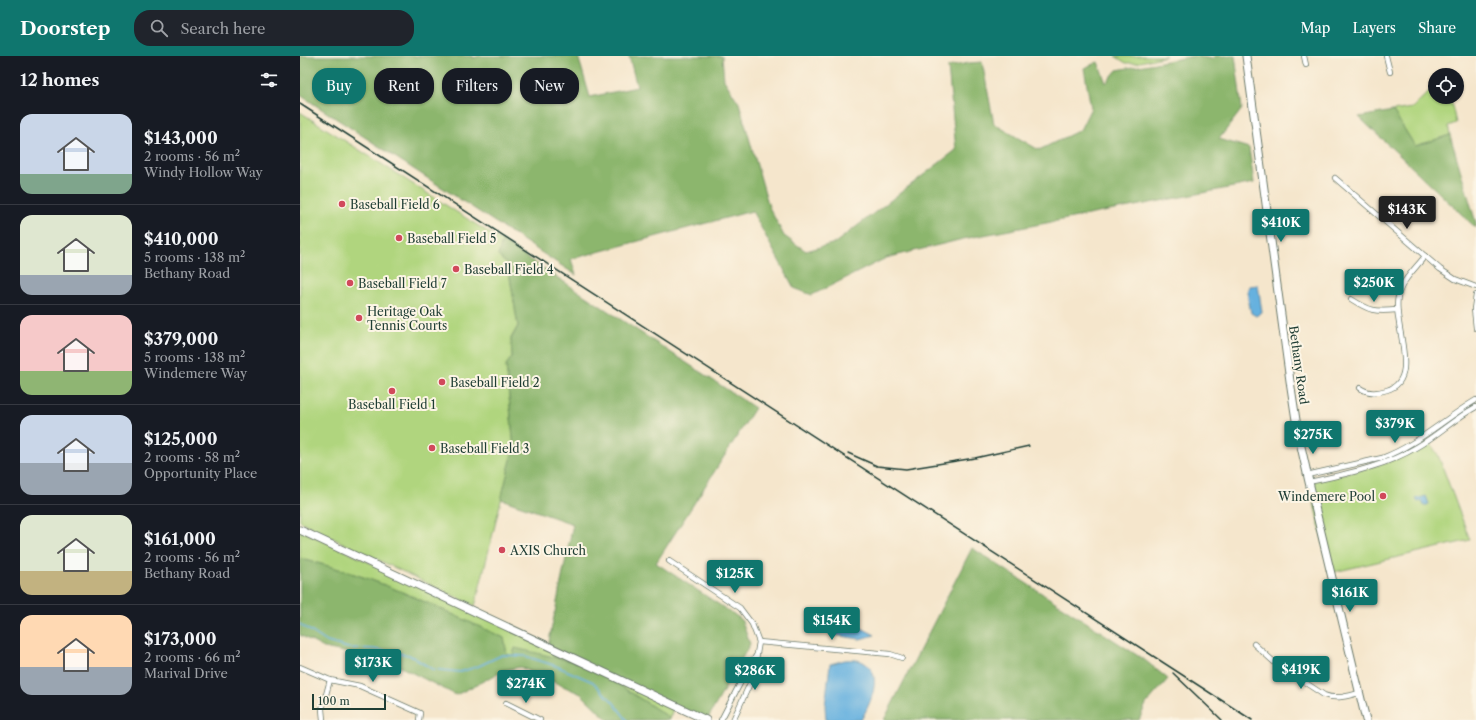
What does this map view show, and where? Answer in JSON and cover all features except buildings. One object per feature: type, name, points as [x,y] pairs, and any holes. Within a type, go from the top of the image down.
[{"type":"main road","name":"Bethany Road","points":[[1246,56],[1298,433],[1366,720]]},
{"type":"main road","points":[[300,530],[706,720]]},
{"type":"street","points":[[1304,56],[1306,65]]},
{"type":"street","points":[[1386,56],[1390,72]]},
{"type":"street","points":[[1335,178],[1455,280],[1476,287]]},
{"type":"street","points":[[1360,388],[1366,392],[1382,391],[1394,387],[1402,378],[1404,369],[1397,298],[1402,285],[1425,256]]},
{"type":"street","points":[[1476,295],[1474,316],[1476,328]]},
{"type":"street","points":[[1351,299],[1372,311],[1397,310]]},
{"type":"street","points":[[1308,479],[1392,455],[1414,443],[1451,415],[1476,400]]},
{"type":"street","points":[[1308,479],[1368,468],[1394,459],[1419,446],[1476,407]]},
{"type":"street","points":[[669,561],[740,608],[752,624],[759,642],[753,677],[733,720]]},
{"type":"street","points":[[759,642],[890,654],[902,658]]},
{"type":"street","points":[[1254,644],[1274,662],[1324,695],[1340,698],[1359,692]]},
{"type":"street","points":[[721,720],[748,668],[757,655]]},
{"type":"street","points":[[300,667],[330,680],[360,686],[420,713],[418,720]]},
{"type":"street","points":[[323,720],[322,709],[330,680]]},
{"type":"street","points":[[506,703],[540,720]]},
{"type":"green space","points":[[300,56],[473,56],[473,58],[480,56],[578,56],[590,97],[637,87],[629,56],[722,56],[724,80],[739,103],[769,207],[784,236],[806,251],[835,243],[956,150],[948,67],[982,62],[994,124],[1039,150],[1080,130],[1091,108],[1084,68],[1098,62],[1106,83],[1117,70],[1194,56],[1213,59],[1215,56],[1235,56],[1242,109],[1219,139],[1249,148],[1254,183],[963,239],[886,258],[812,295],[794,288],[752,211],[571,259],[576,275],[314,104],[366,104],[366,68],[312,68],[312,103],[300,95]]},
{"type":"green space","points":[[1115,56],[1166,56],[1136,63],[1126,63]]},
{"type":"green space","points":[[1428,93],[1428,104],[1452,104],[1456,123],[1448,126],[1450,135],[1415,146],[1393,111],[1412,108]]},
{"type":"green space","points":[[1393,111],[1415,146],[1450,135],[1476,223],[1476,228],[1359,117]]},
{"type":"green space","points":[[300,112],[502,241],[498,256],[508,265],[518,326],[511,338],[512,357],[506,365],[514,448],[475,606],[324,534],[300,521]]},
{"type":"green space","points":[[502,241],[755,408],[656,563],[741,619],[750,644],[707,720],[590,666],[670,718],[670,720],[608,720],[581,694],[520,667],[505,670],[456,695],[399,666],[381,663],[359,655],[324,648],[300,635],[300,559],[353,573],[404,593],[504,638],[507,655],[513,655],[515,648],[584,664],[548,646],[573,524],[501,499],[514,448],[506,365],[512,357],[511,339],[518,326],[508,265],[498,256]]},
{"type":"green space","name":"Windemere Pool","points":[[1428,440],[1438,455],[1470,540],[1330,573],[1309,482],[1386,463]]},
{"type":"green space","points":[[300,530],[586,664],[515,649],[513,655],[507,655],[504,638],[404,593],[353,573],[300,559]]},
{"type":"green space","points":[[972,548],[1146,661],[1168,679],[1146,704],[1139,720],[884,720]]},
{"type":"green space","points":[[589,665],[674,705],[670,718]]},
{"type":"water","points":[[1258,285],[1262,312],[1256,316],[1251,313],[1247,292],[1249,286]]},
{"type":"water","points":[[1426,496],[1429,504],[1424,506],[1422,501],[1418,502],[1416,499]]},
{"type":"water","points":[[842,618],[875,635],[860,639],[835,635]]},
{"type":"water","points":[[845,660],[861,661],[870,667],[873,674],[874,690],[861,720],[826,720],[825,706],[830,664]]},
{"type":"waterway","points":[[300,624],[327,642],[348,648],[373,649],[409,655],[432,669],[460,672],[479,666],[502,655],[525,656],[556,666],[593,682],[613,702],[627,720]]},
{"type":"railway","points":[[300,104],[1252,720]]},
{"type":"railway","points":[[848,453],[877,466],[906,469],[975,458],[1029,446]]},
{"type":"railway","points":[[1173,673],[1222,720]]},
{"type":"place","name":"Baseball Field 6","points":[[342,204]]},
{"type":"place","name":"Baseball Field 5","points":[[399,238]]},
{"type":"place","name":"Baseball Field 4","points":[[456,269]]},
{"type":"place","name":"Baseball Field 7","points":[[350,283]]},
{"type":"place","name":"Heritage Oak Tennis Courts","points":[[359,318]]},
{"type":"place","name":"Baseball Field 2","points":[[442,382]]},
{"type":"place","name":"Baseball Field 1","points":[[392,391]]},
{"type":"place","name":"Baseball Field 3","points":[[432,448]]},
{"type":"place","name":"Windemere Pool","points":[[1383,496]]},
{"type":"place","name":"AXIS Church","points":[[502,550]]}]
